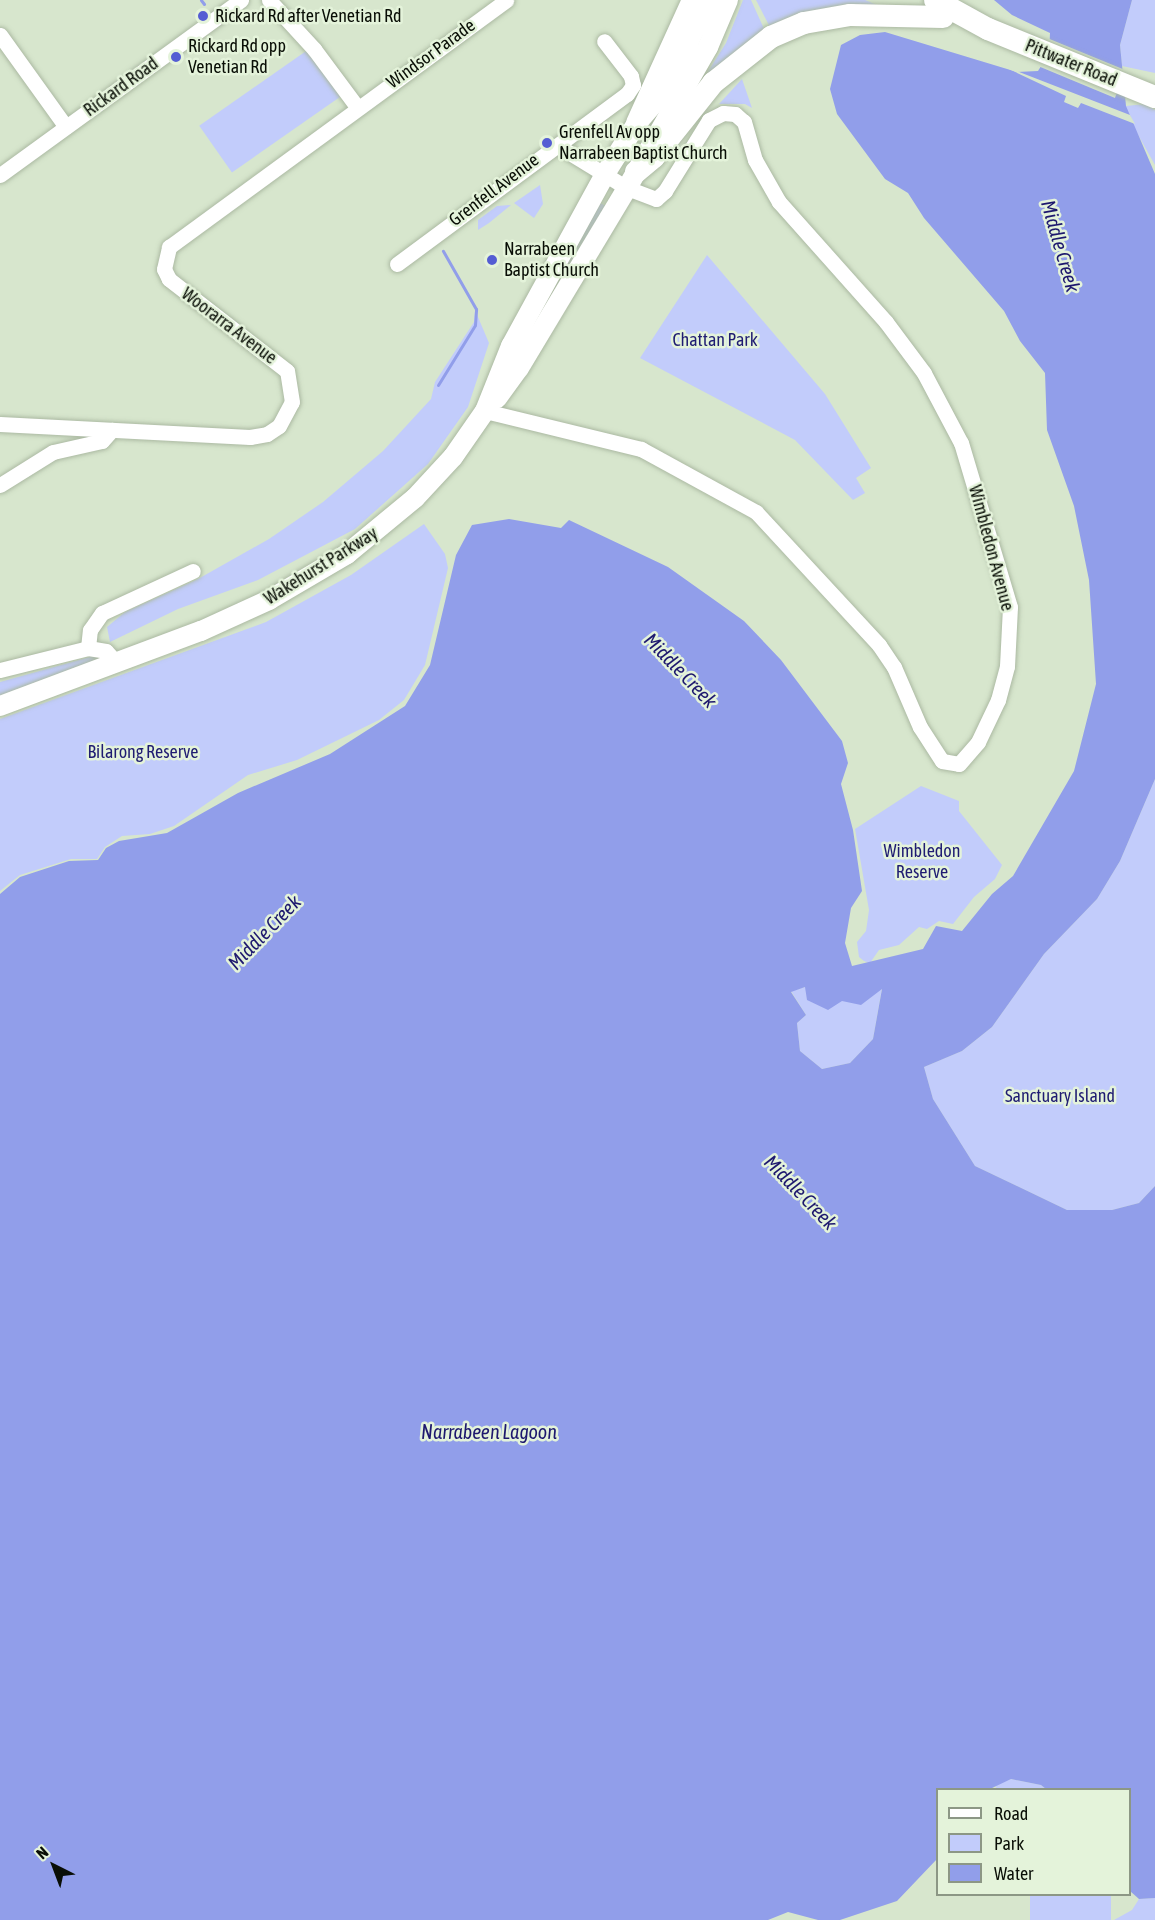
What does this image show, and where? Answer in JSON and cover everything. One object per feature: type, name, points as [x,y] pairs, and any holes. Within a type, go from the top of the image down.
[{"type":"highway","points":[[637,123],[693,0]]},
{"type":"highway","name":"Pittwater Road","points":[[900,0],[939,9],[1155,96]]},
{"type":"highway","points":[[632,180],[729,67],[785,30],[850,15],[939,9]]},
{"type":"main road","name":"Wakehurst Parkway","points":[[484,411],[511,346],[605,174],[637,123],[668,87],[708,0]]},
{"type":"main road","name":"Wakehurst Parkway","points":[[0,706],[241,614],[347,554],[415,498],[453,457],[530,350],[632,180],[708,46],[728,0]]},
{"type":"main road","points":[[511,346],[530,350]]},
{"type":"street","name":"Rickard Road","points":[[0,175],[242,0]]},
{"type":"street","points":[[269,0],[314,49],[357,107]]},
{"type":"street","name":"Windsor Parade","points":[[357,107],[506,0]]},
{"type":"street","points":[[0,34],[66,127]]},
{"type":"street","name":"Grenfell Avenue","points":[[397,264],[542,154],[560,147],[563,140],[627,94],[633,85],[631,76],[604,41]]},
{"type":"street","name":"Woorarra Avenue","points":[[0,424],[250,437],[267,434],[288,415],[293,387],[287,371],[178,288],[164,269],[165,257],[180,238],[357,107]]},
{"type":"street","name":"Wimbledon Avenue","points":[[484,411],[641,449],[756,512],[879,645],[894,667],[920,727],[942,761],[959,764],[978,742],[998,699],[1007,666],[1010,608],[961,443],[924,373],[886,322],[779,202],[759,169],[744,122],[735,114],[723,113],[709,120],[661,196],[650,199],[632,180],[605,174],[560,147]]},
{"type":"street","points":[[0,484],[52,452],[102,441],[112,430]]},
{"type":"street","points":[[88,648],[90,630],[102,613],[193,571]]},
{"type":"street","points":[[0,670],[88,648],[106,651],[116,662]]},
{"type":"green space","points":[[743,0],[751,0],[765,31],[702,81],[726,43]]},
{"type":"green space","points":[[756,0],[865,0],[877,5],[772,31]]},
{"type":"green space","points":[[1132,0],[1155,0],[1155,73],[1122,66],[1120,45]]},
{"type":"green space","points":[[309,49],[342,96],[232,173],[199,126]]},
{"type":"green space","points":[[742,79],[752,108],[745,104],[719,104]]},
{"type":"green space","points":[[1145,104],[1155,110],[1155,165],[1127,115],[1126,106]]},
{"type":"green space","points":[[540,185],[543,204],[534,218],[514,203]]},
{"type":"green space","points":[[600,203],[609,208],[530,341],[533,322]]},
{"type":"green space","points":[[511,205],[478,230],[478,220],[497,206]]},
{"type":"green space","name":"Chattan Park","points":[[707,255],[825,394],[871,468],[856,478],[865,493],[853,500],[795,440],[640,358]]},
{"type":"green space","points":[[475,310],[489,343],[468,407],[428,464],[355,529],[258,580],[178,609],[110,642],[107,627],[125,612],[198,579],[269,539],[323,502],[383,451],[431,399],[435,382],[474,322]]},
{"type":"green space","name":"Bilarong Reserve","points":[[424,524],[445,554],[448,568],[425,665],[404,700],[379,720],[297,760],[248,775],[174,826],[150,834],[122,836],[105,847],[97,859],[71,859],[20,875],[0,891],[0,719],[266,622],[351,575]]},
{"type":"green space","points":[[97,655],[101,658],[0,696],[0,682]]},
{"type":"green space","name":"Sanctuary Island","points":[[1155,779],[1155,1186],[1139,1203],[1112,1210],[1067,1210],[975,1166],[933,1099],[924,1067],[962,1051],[992,1027],[1044,954],[1097,899],[1120,861]]},
{"type":"green space","name":"Wimbledon Reserve","points":[[921,786],[959,801],[959,811],[1002,865],[995,879],[974,897],[953,924],[939,921],[927,929],[919,927],[899,945],[879,950],[870,963],[859,957],[857,942],[866,931],[869,910],[855,829]]},
{"type":"green space","points":[[805,987],[842,1000],[882,988],[873,1039],[850,1063],[822,1069],[800,1051],[797,1023],[806,1015],[791,991]]},
{"type":"green space","points":[[1011,1779],[1041,1785],[1045,1788],[996,1788],[997,1784]]},
{"type":"green space","points":[[1030,1896],[1111,1896],[1111,1920],[1030,1920]]},
{"type":"green space","points":[[1155,1898],[1155,1920],[1114,1920],[1132,1910],[1139,1899]]},
{"type":"water","name":"Narrabeen Lagoon","points":[[994,0],[1132,0],[1120,45],[1126,106],[1155,174],[1155,779],[1120,861],[1097,899],[1044,954],[992,1027],[962,1051],[924,1067],[933,1099],[975,1166],[1067,1210],[1112,1210],[1139,1203],[1155,1186],[1155,1898],[1139,1899],[1131,1892],[1131,1788],[1045,1788],[1041,1785],[1011,1779],[992,1788],[936,1788],[936,1860],[897,1901],[840,1920],[818,1920],[788,1912],[768,1920],[0,1920],[0,894],[20,877],[69,861],[98,860],[106,848],[119,841],[167,833],[238,793],[330,754],[405,706],[430,665],[456,555],[472,525],[509,519],[561,528],[569,520],[668,567],[744,621],[781,660],[842,741],[848,763],[841,784],[853,830],[862,891],[851,908],[845,943],[852,966],[923,949],[936,926],[962,931],[992,894],[1013,876],[1074,771],[1096,684],[1089,580],[1074,506],[1047,430],[1045,373],[1020,341],[1004,311],[924,218],[908,193],[885,179],[837,114],[830,89],[841,45],[860,35],[885,32],[1017,72],[1038,71],[1049,53],[1050,33],[1012,15]],"holes":[[[805,987],[807,1000],[828,1010],[842,1001],[861,1005],[882,989],[873,1039],[850,1063],[822,1069],[800,1051],[797,1023],[806,1015],[791,992]]]},
{"type":"pier","points":[[1047,38],[1125,70],[1115,98],[1038,66],[1046,52]]},
{"type":"pier","points":[[996,63],[1130,115],[1135,124],[1081,103],[1078,108],[1064,102],[1066,96]]},
{"type":"waterway","points":[[201,0],[204,4]]},
{"type":"waterway","points":[[438,385],[475,325],[476,309],[443,251]]},
{"type":"place","name":"Rickard Rd after Venetian Rd","points":[[203,16]]},
{"type":"place","name":"Rickard Rd opp Venetian Rd","points":[[176,57]]},
{"type":"place","name":"Grenfell Av opp Narrabeen Baptist Church","points":[[547,143]]},
{"type":"place","name":"Narrabeen Baptist Church","points":[[492,260]]},
{"type":"water label","name":"Middle Creek","points":[[1061,246]]},
{"type":"water label","name":"Middle Creek","points":[[681,670]]},
{"type":"water label","name":"Middle Creek","points":[[264,932]]},
{"type":"water label","name":"Middle Creek","points":[[801,1192]]}]
